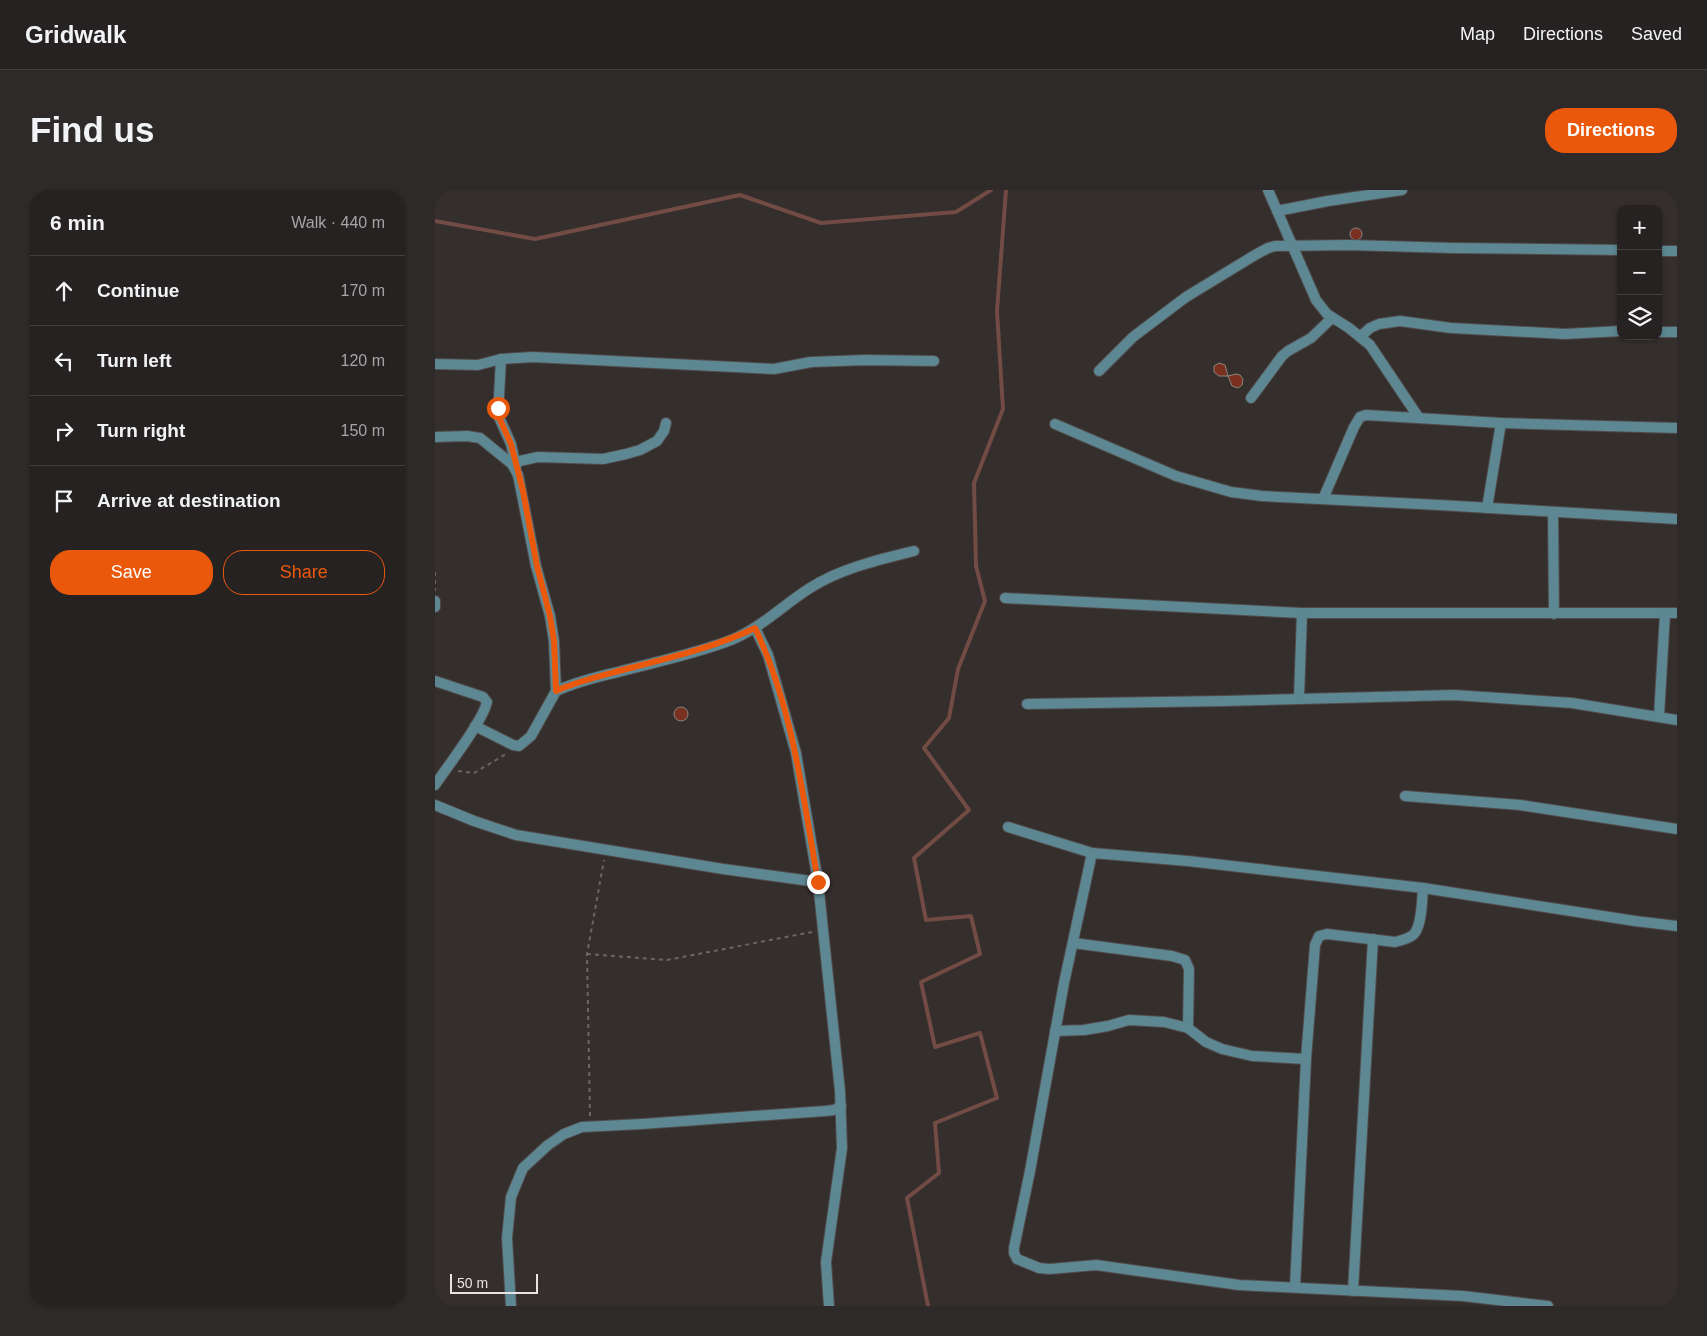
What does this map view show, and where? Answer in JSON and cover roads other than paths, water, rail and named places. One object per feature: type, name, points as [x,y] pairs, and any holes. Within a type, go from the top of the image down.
[{"type":"street","points":[[1268,190],[1313,296],[1327,314],[1360,337],[1377,353],[1419,418]]},
{"type":"street","points":[[1277,211],[1402,190]]},
{"type":"street","points":[[1099,372],[1133,337],[1186,297],[1268,248],[1349,244],[1617,250]]},
{"type":"street","points":[[1662,251],[1677,251]]},
{"type":"street","points":[[1251,398],[1282,356],[1311,338],[1332,318]]},
{"type":"street","points":[[1360,337],[1370,328],[1379,324],[1400,321],[1451,328],[1565,334],[1617,331]]},
{"type":"street","points":[[1662,332],[1677,332]]},
{"type":"street","points":[[435,364],[478,365],[501,360],[533,357],[774,369],[811,362],[866,360],[934,361]]},
{"type":"street","points":[[475,726],[507,743],[519,746],[531,736],[556,691],[554,641],[550,616],[537,566],[523,491],[511,444],[498,415],[501,360]]},
{"type":"street","points":[[1323,499],[1360,417],[1373,415],[1501,423],[1677,428]]},
{"type":"street","points":[[516,466],[538,457],[603,458],[626,454],[657,441],[664,432],[665,423]]},
{"type":"street","points":[[1487,508],[1501,423]]},
{"type":"street","points":[[1055,424],[1176,476],[1218,489],[1262,496],[1677,519]]},
{"type":"street","points":[[435,437],[467,436],[480,438],[516,466]]},
{"type":"street","points":[[1553,512],[1554,614]]},
{"type":"street","points":[[556,691],[574,683],[731,640],[755,628],[810,588],[833,576],[861,565],[914,552]]},
{"type":"street","points":[[1005,598],[1302,613],[1677,613]]},
{"type":"street","points":[[435,601],[435,607]]},
{"type":"street","points":[[1299,698],[1302,613]]},
{"type":"street","points":[[1659,716],[1665,614]]},
{"type":"street","points":[[755,628],[768,655],[796,753],[818,882],[841,1106],[842,1148],[826,1262],[829,1306]]},
{"type":"street","points":[[435,681],[472,692],[486,699],[486,708],[435,785]]},
{"type":"street","points":[[1027,704],[1455,695],[1572,702],[1677,720]]},
{"type":"street","points":[[1405,796],[1520,806],[1677,830]]},
{"type":"street","points":[[435,805],[516,835],[818,882]]},
{"type":"street","points":[[1008,827],[1093,852],[1423,888],[1677,926]]},
{"type":"street","points":[[1093,852],[1055,1031],[1014,1248],[1017,1259],[1039,1268],[1050,1269],[1096,1265],[1239,1285],[1463,1296],[1548,1306]]},
{"type":"street","points":[[1295,1287],[1306,1059],[1315,945],[1323,934],[1395,942],[1406,939],[1413,934],[1419,925],[1423,888]]},
{"type":"street","points":[[1353,1291],[1373,939]]},
{"type":"street","points":[[1073,943],[1172,956],[1185,960],[1189,969],[1188,1028]]},
{"type":"street","points":[[1055,1031],[1084,1030],[1129,1020],[1163,1022],[1188,1028],[1206,1042],[1222,1050],[1251,1056],[1306,1059]]},
{"type":"street","points":[[511,1306],[507,1238],[511,1197],[523,1168],[547,1145],[564,1134],[582,1127],[591,1126],[825,1111],[834,1110],[841,1106]]},
{"type":"waterway","points":[[435,221],[535,239],[740,195],[821,223],[956,212],[991,190]]},
{"type":"waterway","points":[[928,1306],[907,1198],[939,1173],[935,1123],[997,1098],[980,1033],[935,1047],[921,982],[980,954],[971,916],[926,920],[914,858],[969,810],[924,748],[949,718],[958,669],[985,601],[976,566],[974,483],[1003,409],[997,311],[1006,190]]}]
